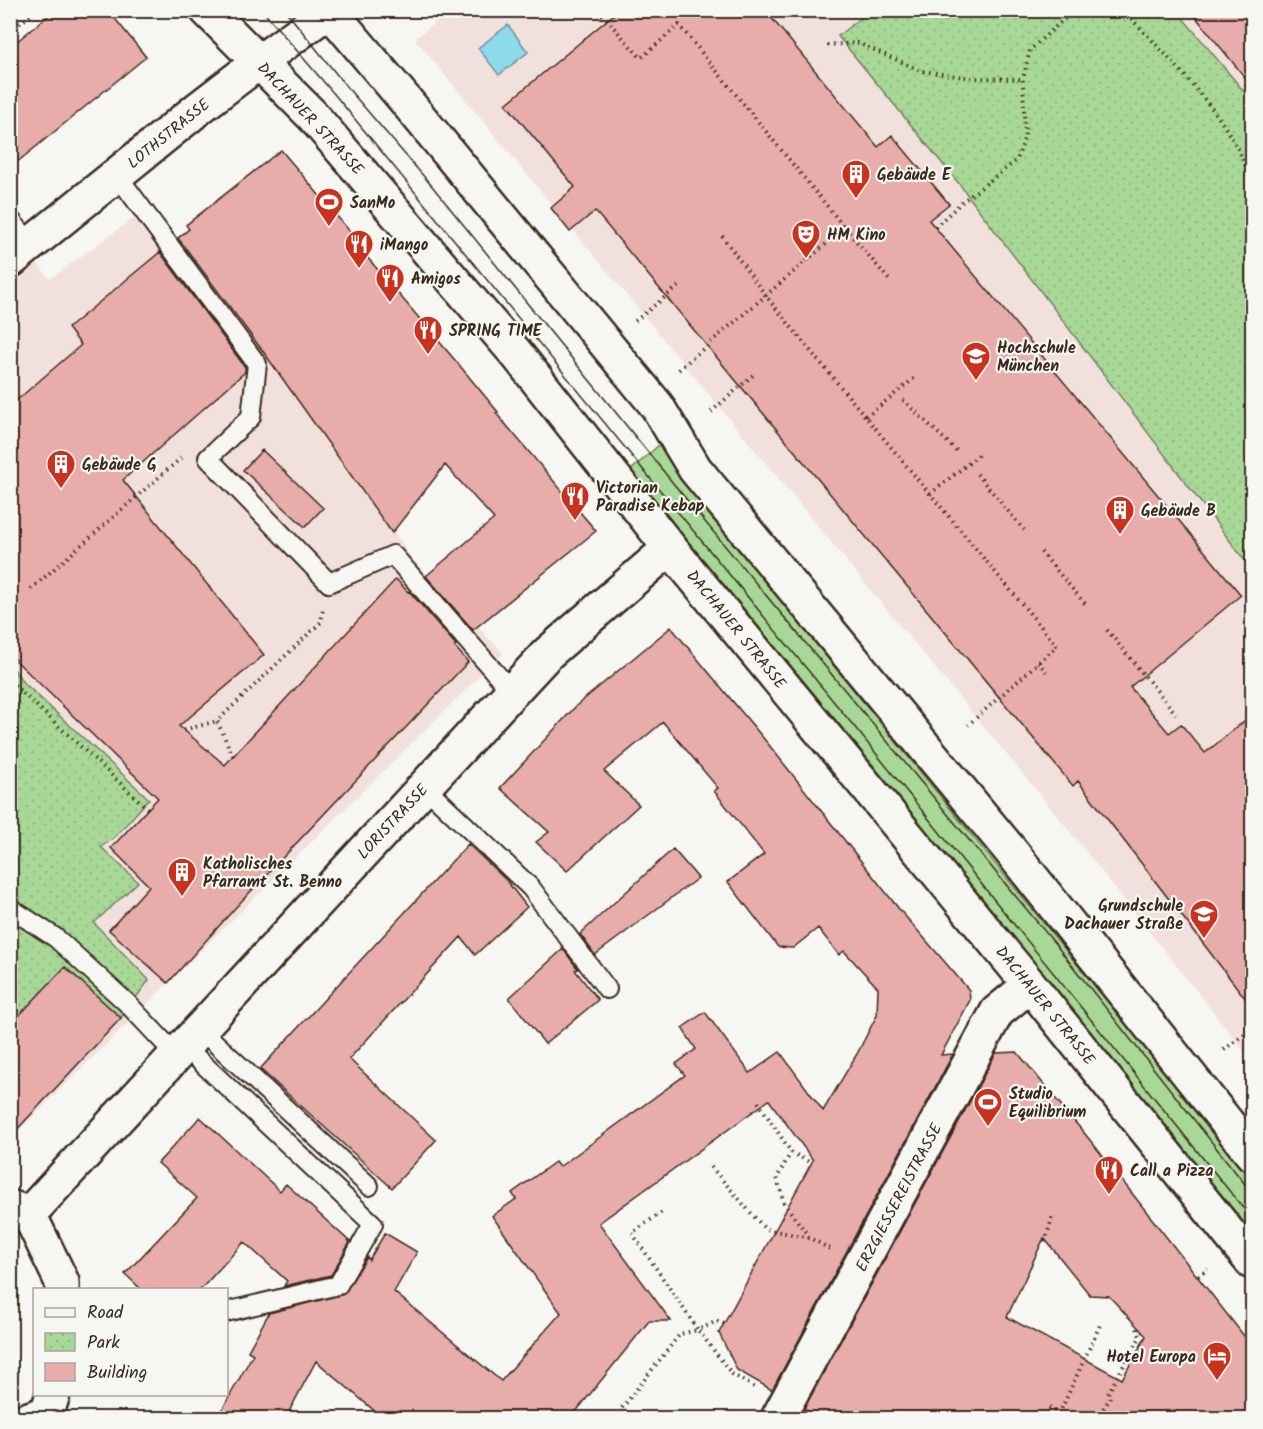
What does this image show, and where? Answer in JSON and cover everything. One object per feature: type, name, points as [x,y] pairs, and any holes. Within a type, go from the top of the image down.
[{"type":"main road","name":"DACHAUER STRASSE","points":[[207,10],[312,115],[519,357],[670,548],[1030,985],[1252,1262]]},
{"type":"main road","name":"LOTHSTRASSE","points":[[21,253],[259,62],[329,11]]},
{"type":"main road","points":[[329,11],[414,110],[657,406],[695,469],[1010,850],[1252,1154]]},
{"type":"main road","name":"LORISTRASSE","points":[[20,1211],[187,1043],[547,654],[670,548]]},
{"type":"main road","name":"ERZGIESSEREISTRASSE","points":[[781,1411],[997,1012],[1030,985]]},
{"type":"main road","points":[[20,1211],[62,1282],[62,1288]]},
{"type":"lane","points":[[117,175],[257,364],[250,417],[208,458],[329,583],[393,555],[512,692]]},
{"type":"lane","points":[[10,219],[21,253]]},
{"type":"lane","points":[[424,786],[531,888],[607,988]]},
{"type":"lane","points":[[10,908],[56,938],[127,1003],[187,1043],[369,1186]]},
{"type":"lane","points":[[187,1043],[372,1224],[338,1285],[228,1312]]},
{"type":"path","points":[[598,10],[641,58],[679,26],[891,282]]},
{"type":"path","points":[[935,227],[962,202],[1017,160],[1025,136],[1023,79],[1030,51],[1074,10]]},
{"type":"path","points":[[1123,10],[1185,76],[1227,131],[1248,168],[1252,185]]},
{"type":"path","points":[[10,31],[32,12]]},
{"type":"path","points":[[827,45],[858,43],[921,71],[971,78],[1023,79]]},
{"type":"path","points":[[677,371],[845,228]]},
{"type":"path","points":[[723,236],[766,296],[1057,646],[968,725]]},
{"type":"path","points":[[635,321],[679,286]]},
{"type":"path","points":[[711,412],[753,375]]},
{"type":"path","points":[[866,417],[917,376]]},
{"type":"path","points":[[903,400],[959,453]]},
{"type":"path","points":[[31,589],[189,452],[208,458]]},
{"type":"path","points":[[930,494],[981,453]]},
{"type":"path","points":[[977,474],[1024,530]]},
{"type":"path","points":[[1041,552],[1087,606]]},
{"type":"path","points":[[184,730],[217,721],[321,622],[329,583]]},
{"type":"path","points":[[1107,630],[1176,714]]},
{"type":"path","points":[[1038,662],[1046,672]]},
{"type":"path","points":[[10,681],[148,809]]},
{"type":"path","points":[[217,721],[233,756]]},
{"type":"path","points":[[1224,1050],[1252,1028]]},
{"type":"path","points":[[758,1102],[791,1152],[809,1162]]},
{"type":"path","points":[[791,1152],[777,1178],[784,1203],[810,1239]]},
{"type":"path","points":[[711,1167],[765,1229],[810,1239],[861,1265]]},
{"type":"path","points":[[665,1210],[632,1233],[698,1330],[732,1374],[781,1411]]},
{"type":"path","points":[[1045,1242],[1053,1215]]},
{"type":"path","points":[[1198,1276],[1208,1269]]},
{"type":"path","points":[[622,1408],[680,1334],[698,1330],[717,1321],[724,1324]]},
{"type":"path","points":[[1049,1407],[1059,1414],[1101,1323]]},
{"type":"path","points":[[1096,1419],[1110,1399],[1107,1393],[1140,1337],[1136,1325]]},
{"type":"shaded area","name":"Hochschule München","points":[[450,10],[1252,11],[1252,1061],[1060,819],[415,39]]},
{"type":"shaded area","points":[[145,210],[284,367],[413,560],[503,653],[11,1138],[10,231],[50,279]]},
{"type":"green space","points":[[869,11],[1177,11],[1252,101],[1252,570],[960,185],[838,36]]},
{"type":"green space","points":[[660,444],[689,488],[1252,1179],[1252,1233],[872,764],[630,471]]},
{"type":"green space","points":[[10,663],[22,681],[149,799],[114,838],[101,847],[138,882],[94,923],[149,980],[121,1018],[65,967],[11,1025]]},
{"type":"water","points":[[508,25],[528,52],[499,75],[478,48]]},
{"type":"building","points":[[55,10],[108,10],[146,57],[10,168],[10,47]]},
{"type":"building","points":[[619,10],[765,10],[878,147],[892,135],[949,204],[929,220],[1241,595],[1130,687],[1169,733],[1181,724],[1205,753],[1252,715],[1252,1007],[1078,781],[1073,786],[595,211],[570,232],[551,208],[575,187],[506,104]]},
{"type":"building","points":[[1190,10],[1252,10],[1252,86]]},
{"type":"building","points":[[281,150],[352,234],[349,236],[596,531],[473,630],[426,576],[494,519],[445,465],[392,533],[265,354],[178,238],[189,229],[186,225]]},
{"type":"building","points":[[160,252],[245,367],[245,372],[123,480],[264,655],[179,726],[225,765],[396,579],[456,645],[454,646],[468,662],[236,907],[168,983],[109,930],[149,886],[111,848],[158,798],[10,655],[10,406],[81,345],[68,328]]},
{"type":"building","points":[[262,450],[323,508],[305,527],[243,470]]},
{"type":"building","points":[[671,627],[769,745],[899,909],[969,990],[970,1000],[941,1055],[953,1054],[772,1390],[737,1370],[719,1333],[813,1160],[769,1100],[599,1223],[671,1321],[649,1321],[570,1419],[384,1419],[316,1361],[285,1419],[217,1419],[253,1354],[248,1351],[269,1313],[344,1294],[385,1233],[417,1252],[394,1292],[501,1381],[561,1313],[492,1216],[516,1199],[512,1193],[555,1162],[559,1167],[685,1075],[676,1064],[696,1049],[682,1028],[705,1012],[750,1073],[780,1052],[823,1111],[857,1054],[877,1015],[878,988],[844,951],[839,955],[818,928],[793,948],[778,947],[728,882],[764,854],[714,791],[718,788],[663,722],[604,771],[639,805],[567,871],[536,842],[549,832],[500,788],[577,705]]},
{"type":"building","points":[[468,844],[506,880],[527,907],[475,955],[461,937],[349,1059],[436,1140],[392,1188],[260,1069]]},
{"type":"building","points":[[673,849],[698,878],[595,955],[580,934]]},
{"type":"building","points":[[563,949],[578,969],[575,970],[598,1000],[545,1044],[509,998]]},
{"type":"building","points":[[65,967],[121,1018],[10,1137],[10,1025]]},
{"type":"building","points":[[1017,1052],[1094,1145],[1252,1346],[1252,1419],[820,1419],[804,1409],[996,1053]],"holes":[[[1044,1238],[1090,1295],[1109,1296],[1146,1336],[1122,1379],[1007,1317]]]},
{"type":"building","points":[[200,1117],[280,1191],[286,1184],[350,1242],[331,1275],[284,1286],[287,1281],[244,1242],[202,1288],[140,1288],[125,1274],[197,1198],[158,1163]]},
{"type":"tram line","points":[[262,10],[335,95],[853,725],[1252,1219]]},
{"type":"tram line","points":[[285,10],[1052,940],[1252,1193]]},
{"type":"place","name":"Gebäude E","points":[[856,200]]},
{"type":"place","name":"SanMo","points":[[329,228]]},
{"type":"place","name":"HM Kino","points":[[806,260]]},
{"type":"place","name":"iMango","points":[[359,270]]},
{"type":"place","name":"Amigos","points":[[390,304]]},
{"type":"place","name":"SPRING TIME","points":[[428,356]]},
{"type":"place","name":"Hochschule München","points":[[976,382]]},
{"type":"place","name":"Gebäude G","points":[[61,490]]},
{"type":"place","name":"Victorian Paradise Kebap","points":[[575,522]]},
{"type":"place","name":"Gebäude B","points":[[1120,536]]},
{"type":"place","name":"Katholisches Pfarramt St. Benno","points":[[182,898]]},
{"type":"place","name":"Grundschule Dachauer Straße","points":[[1204,940]]},
{"type":"place","name":"Studio Equilibrium","points":[[988,1128]]},
{"type":"place","name":"Call a Pizza","points":[[1109,1196]]},
{"type":"place","name":"Hotel Europa","points":[[1217,1382]]}]
